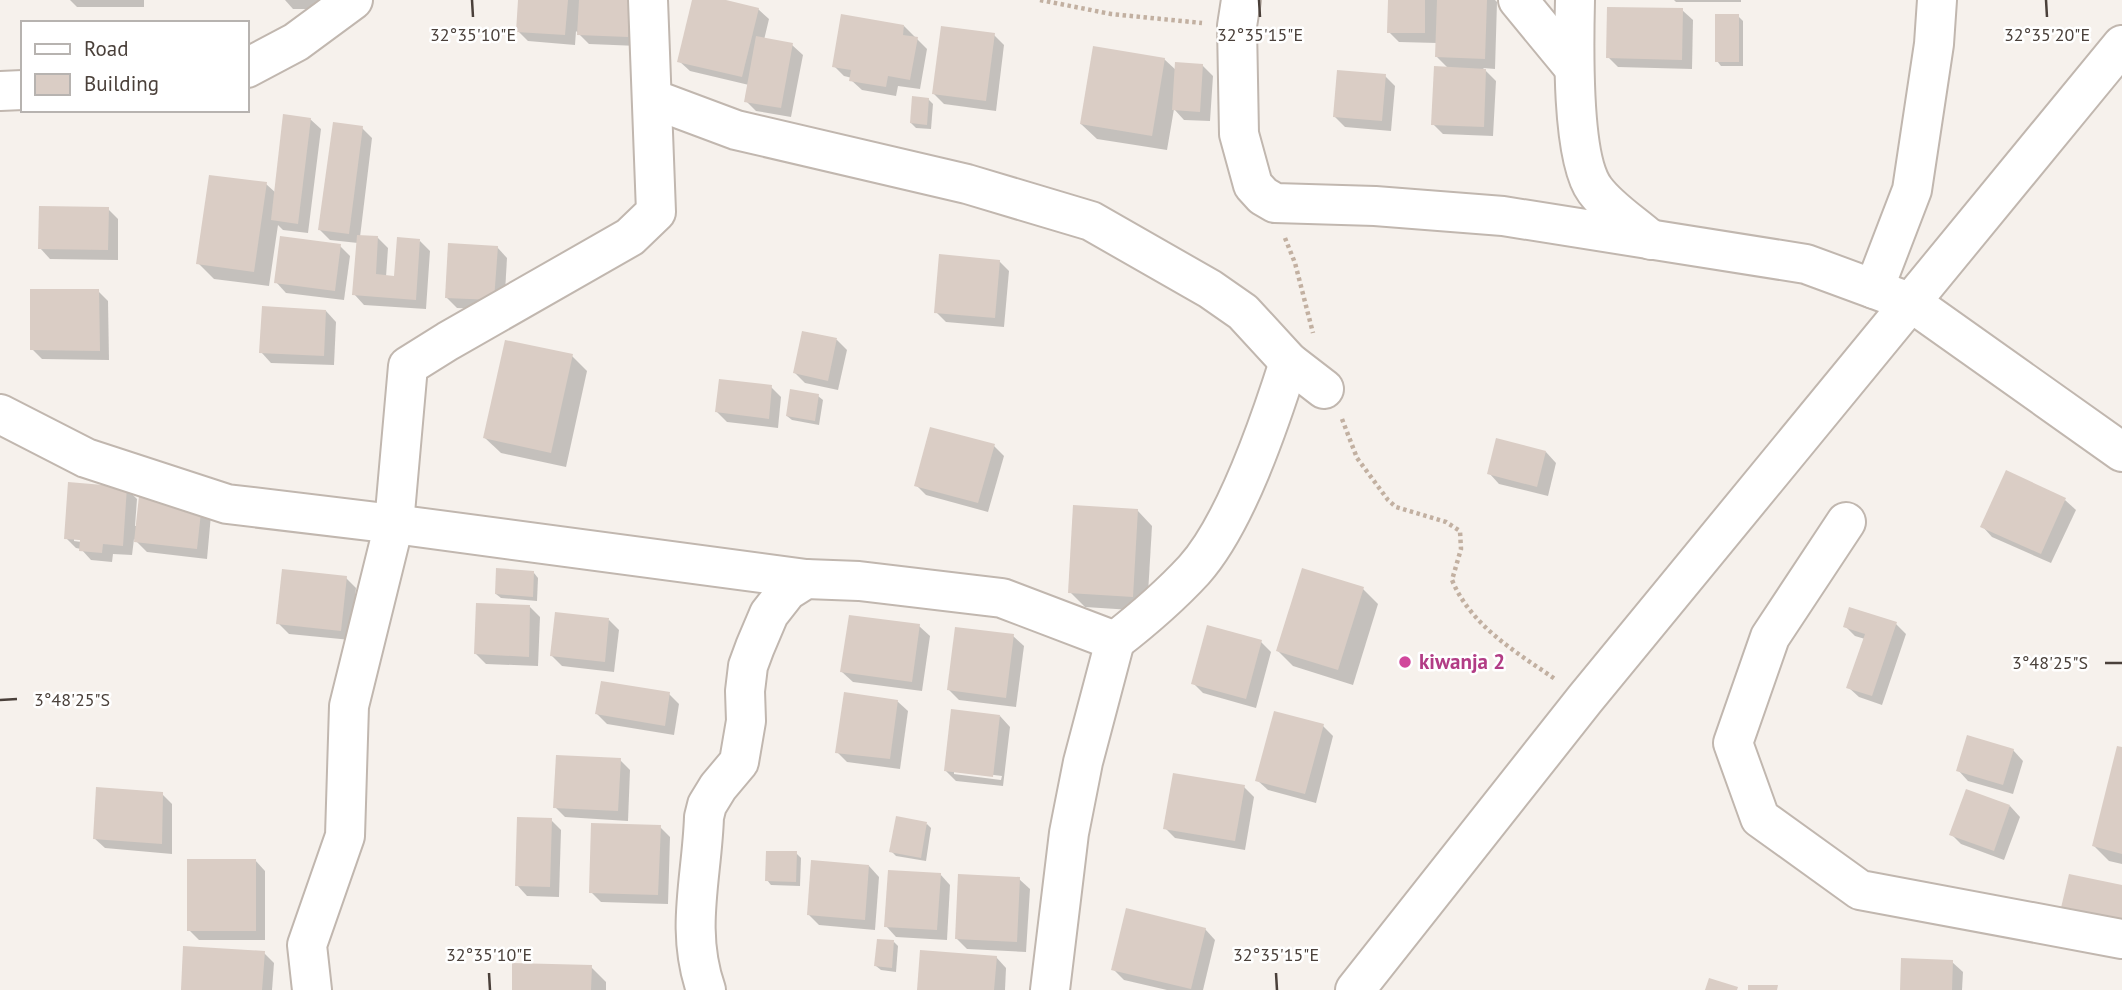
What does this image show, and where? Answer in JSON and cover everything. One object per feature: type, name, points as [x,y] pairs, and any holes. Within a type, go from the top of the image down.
[{"type":"street","points":[[248,67],[296,42],[354,0]]},
{"type":"street","points":[[312,990],[307,945],[345,836],[349,706],[394,524],[408,366],[630,237],[656,212],[648,0]]},
{"type":"street","points":[[1518,0],[1574,68]]},
{"type":"street","points":[[1574,0],[1574,68],[1580,139],[1587,177],[1596,191],[1651,240]]},
{"type":"street","points":[[1874,289],[1912,190],[1934,44],[1937,0]]},
{"type":"street","points":[[1239,13],[1239,134],[1254,185],[1263,196],[1275,203],[1375,206],[1503,216],[1806,264],[1912,303],[2122,452]]},
{"type":"street","points":[[1355,990],[1585,699],[2122,45]]},
{"type":"street","points":[[0,93],[21,90]]},
{"type":"street","points":[[653,99],[736,130],[967,184],[1091,221],[1210,289],[1243,312],[1289,362],[1324,389]]},
{"type":"street","points":[[1050,990],[1069,833],[1083,762],[1115,641],[1136,625],[1194,569],[1216,540],[1258,447],[1289,362]]},
{"type":"street","points":[[0,414],[86,458],[227,504],[806,579],[859,581],[1002,598],[1115,641]]},
{"type":"street","points":[[1414,916],[1779,446]]},
{"type":"street","points":[[1846,522],[1770,637],[1733,743],[1760,818],[1860,890],[2122,939]]},
{"type":"street","points":[[706,990],[698,964],[694,928],[704,817],[707,805],[718,787],[739,762],[746,721],[748,666],[769,614],[788,592],[806,579]]},
{"type":"path","points":[[1040,0],[1111,15],[1239,13]]},
{"type":"path","points":[[1275,203],[1309,314],[1327,399],[1339,413],[1357,458],[1396,507],[1446,522],[1460,531],[1461,549],[1452,580],[1476,618],[1508,647],[1585,699]]},
{"type":"building","points":[[518,0],[568,0],[565,35],[516,32]]},
{"type":"building","points":[[579,0],[630,0],[628,37],[577,35]]},
{"type":"building","points":[[692,0],[726,0],[759,8],[742,77],[677,62]]},
{"type":"building","points":[[1388,0],[1425,0],[1425,33],[1387,33]]},
{"type":"building","points":[[1437,0],[1487,0],[1485,59],[1435,57]]},
{"type":"building","points":[[1607,7],[1683,8],[1682,60],[1606,58]]},
{"type":"building","points":[[841,14],[904,25],[903,35],[918,37],[910,80],[888,76],[886,87],[849,81],[851,70],[832,67]]},
{"type":"building","points":[[1715,14],[1739,14],[1739,62],[1715,62]]},
{"type":"building","points":[[941,26],[995,33],[986,101],[932,94]]},
{"type":"building","points":[[756,36],[793,43],[781,108],[744,102]]},
{"type":"building","points":[[1093,46],[1165,58],[1152,136],[1080,124]]},
{"type":"building","points":[[1175,62],[1203,64],[1200,112],[1172,110]]},
{"type":"building","points":[[1434,66],[1486,69],[1484,127],[1431,125]]},
{"type":"building","points":[[1337,70],[1386,74],[1382,121],[1333,117]]},
{"type":"building","points":[[912,96],[929,98],[927,125],[910,123]]},
{"type":"building","points":[[283,114],[311,118],[298,224],[271,220]]},
{"type":"building","points":[[333,122],[363,126],[349,234],[318,230]]},
{"type":"building","points":[[209,175],[267,182],[254,272],[196,264]]},
{"type":"building","points":[[39,206],[109,207],[108,250],[38,249]]},
{"type":"building","points":[[357,235],[378,236],[376,274],[394,276],[397,237],[420,239],[416,300],[352,295]]},
{"type":"building","points":[[280,236],[341,244],[335,291],[274,283]]},
{"type":"building","points":[[448,243],[498,246],[494,300],[445,298]]},
{"type":"building","points":[[939,254],[1000,260],[995,318],[934,313]]},
{"type":"building","points":[[30,289],[99,289],[100,351],[30,350]]},
{"type":"building","points":[[262,306],[326,310],[324,356],[259,353]]},
{"type":"building","points":[[802,331],[837,338],[828,381],[793,373]]},
{"type":"building","points":[[505,340],[573,354],[551,453],[483,438]]},
{"type":"building","points":[[719,379],[772,385],[769,419],[715,412]]},
{"type":"building","points":[[790,389],[819,394],[815,421],[786,416]]},
{"type":"building","points":[[930,427],[995,444],[978,503],[914,486]]},
{"type":"building","points":[[1496,438],[1546,451],[1537,487],[1487,474]]},
{"type":"building","points":[[2006,470],[2066,498],[2041,554],[1980,527]]},
{"type":"building","points":[[68,482],[127,487],[123,546],[103,544],[102,553],[79,551],[80,540],[64,539]]},
{"type":"building","points":[[139,496],[202,503],[197,549],[134,542]]},
{"type":"building","points":[[1073,505],[1138,509],[1133,597],[1068,593]]},
{"type":"building","points":[[496,568],[534,571],[533,597],[495,594]]},
{"type":"building","points":[[1302,568],[1364,587],[1338,670],[1276,651]]},
{"type":"building","points":[[282,569],[347,576],[341,631],[276,624]]},
{"type":"building","points":[[476,603],[530,605],[529,657],[474,654]]},
{"type":"building","points":[[1849,607],[1897,622],[1872,696],[1846,688],[1865,634],[1843,627]]},
{"type":"building","points":[[555,612],[609,618],[605,662],[550,656]]},
{"type":"building","points":[[849,615],[920,624],[912,682],[840,672]]},
{"type":"building","points":[[1207,625],[1262,640],[1246,699],[1191,684]]},
{"type":"building","points":[[955,627],[1014,634],[1006,698],[947,690]]},
{"type":"building","points":[[601,681],[670,692],[665,726],[595,714]]},
{"type":"building","points":[[844,692],[898,700],[890,759],[835,753]]},
{"type":"building","points":[[951,709],[1000,715],[993,777],[944,771]]},
{"type":"building","points":[[1274,711],[1324,724],[1305,794],[1255,781]]},
{"type":"building","points":[[1967,735],[2014,749],[2003,785],[1956,771]]},
{"type":"building","points":[[2117,746],[2122,747],[2122,854],[2092,846]]},
{"type":"building","points":[[556,755],[621,758],[618,811],[553,808]]},
{"type":"building","points":[[1173,773],[1245,785],[1235,841],[1163,829]]},
{"type":"building","points":[[96,787],[163,792],[162,844],[93,839]]},
{"type":"building","points":[[1966,789],[2010,805],[1994,851],[1949,835]]},
{"type":"building","points":[[896,816],[927,822],[921,858],[889,852]]},
{"type":"building","points":[[517,817],[552,818],[550,887],[515,886]]},
{"type":"building","points":[[591,823],[661,825],[658,895],[589,893]]},
{"type":"building","points":[[766,851],[797,851],[796,882],[765,881]]},
{"type":"building","points":[[187,859],[256,859],[256,931],[187,931]]},
{"type":"building","points":[[811,860],[869,865],[865,920],[807,915]]},
{"type":"building","points":[[888,870],[941,873],[937,930],[884,927]]},
{"type":"building","points":[[958,874],[1020,877],[1017,942],[955,939]]},
{"type":"building","points":[[2069,874],[2122,885],[2122,926],[2060,912]]},
{"type":"building","points":[[1126,908],[1206,928],[1191,989],[1111,970]]},
{"type":"building","points":[[877,939],[894,940],[892,968],[874,966]]},
{"type":"building","points":[[183,946],[265,951],[262,990],[181,990]]},
{"type":"building","points":[[920,950],[997,956],[994,990],[917,990]]},
{"type":"building","points":[[1901,958],[1953,960],[1952,990],[1900,990]]},
{"type":"building","points":[[512,963],[592,965],[591,990],[512,990]]},
{"type":"building","points":[[1709,978],[1738,987],[1737,990],[1705,990]]},
{"type":"building","points":[[1748,985],[1778,985],[1777,990],[1748,990]]},
{"type":"place","name":"kiwanja 2","points":[[1405,662]]}]
